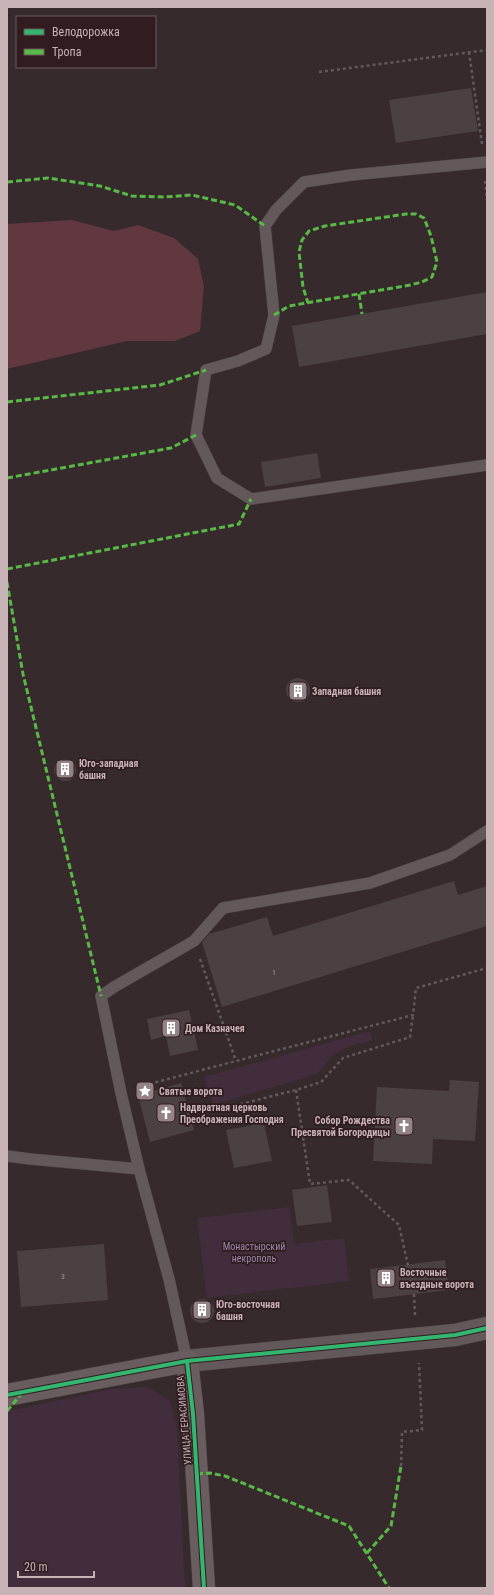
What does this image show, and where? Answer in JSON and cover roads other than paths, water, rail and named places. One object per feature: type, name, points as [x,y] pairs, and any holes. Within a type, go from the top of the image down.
[{"type":"street","points":[[186,1361],[455,1336],[487,1328]]},
{"type":"street","name":"УЛИЦА ГЕРАСИМОВА","points":[[7,1395],[186,1361],[193,1421],[204,1588]]},
{"type":"lane","points":[[485,162],[351,175],[304,182],[276,210],[265,226],[274,315],[266,349],[238,361],[206,370],[196,435],[217,478],[251,499],[487,465]]},
{"type":"lane","points":[[186,1361],[169,1279],[139,1169],[121,1093],[101,996],[194,941],[223,908],[370,883],[450,855],[487,831]]},
{"type":"lane","points":[[7,1156],[139,1169]]},
{"type":"place","name":"Западная башня","points":[[298,691]]},
{"type":"place","name":"Юго-западная башня","points":[[65,769]]},
{"type":"place","name":"Дом Казначея","points":[[171,1028]]},
{"type":"place","name":"Святые ворота","points":[[145,1091]]},
{"type":"place","name":"Надвратная церковь Преображения Господня","points":[[166,1113]]},
{"type":"place","name":"Собор Рождества Пресвятой Богородицы","points":[[404,1126]]},
{"type":"place","name":"Восточные въездные ворота","points":[[386,1278]]},
{"type":"place","name":"Юго-восточная башня","points":[[202,1310]]},
{"type":"park label","name":"Монастырский некрополь","points":[[254,1252]]}]
